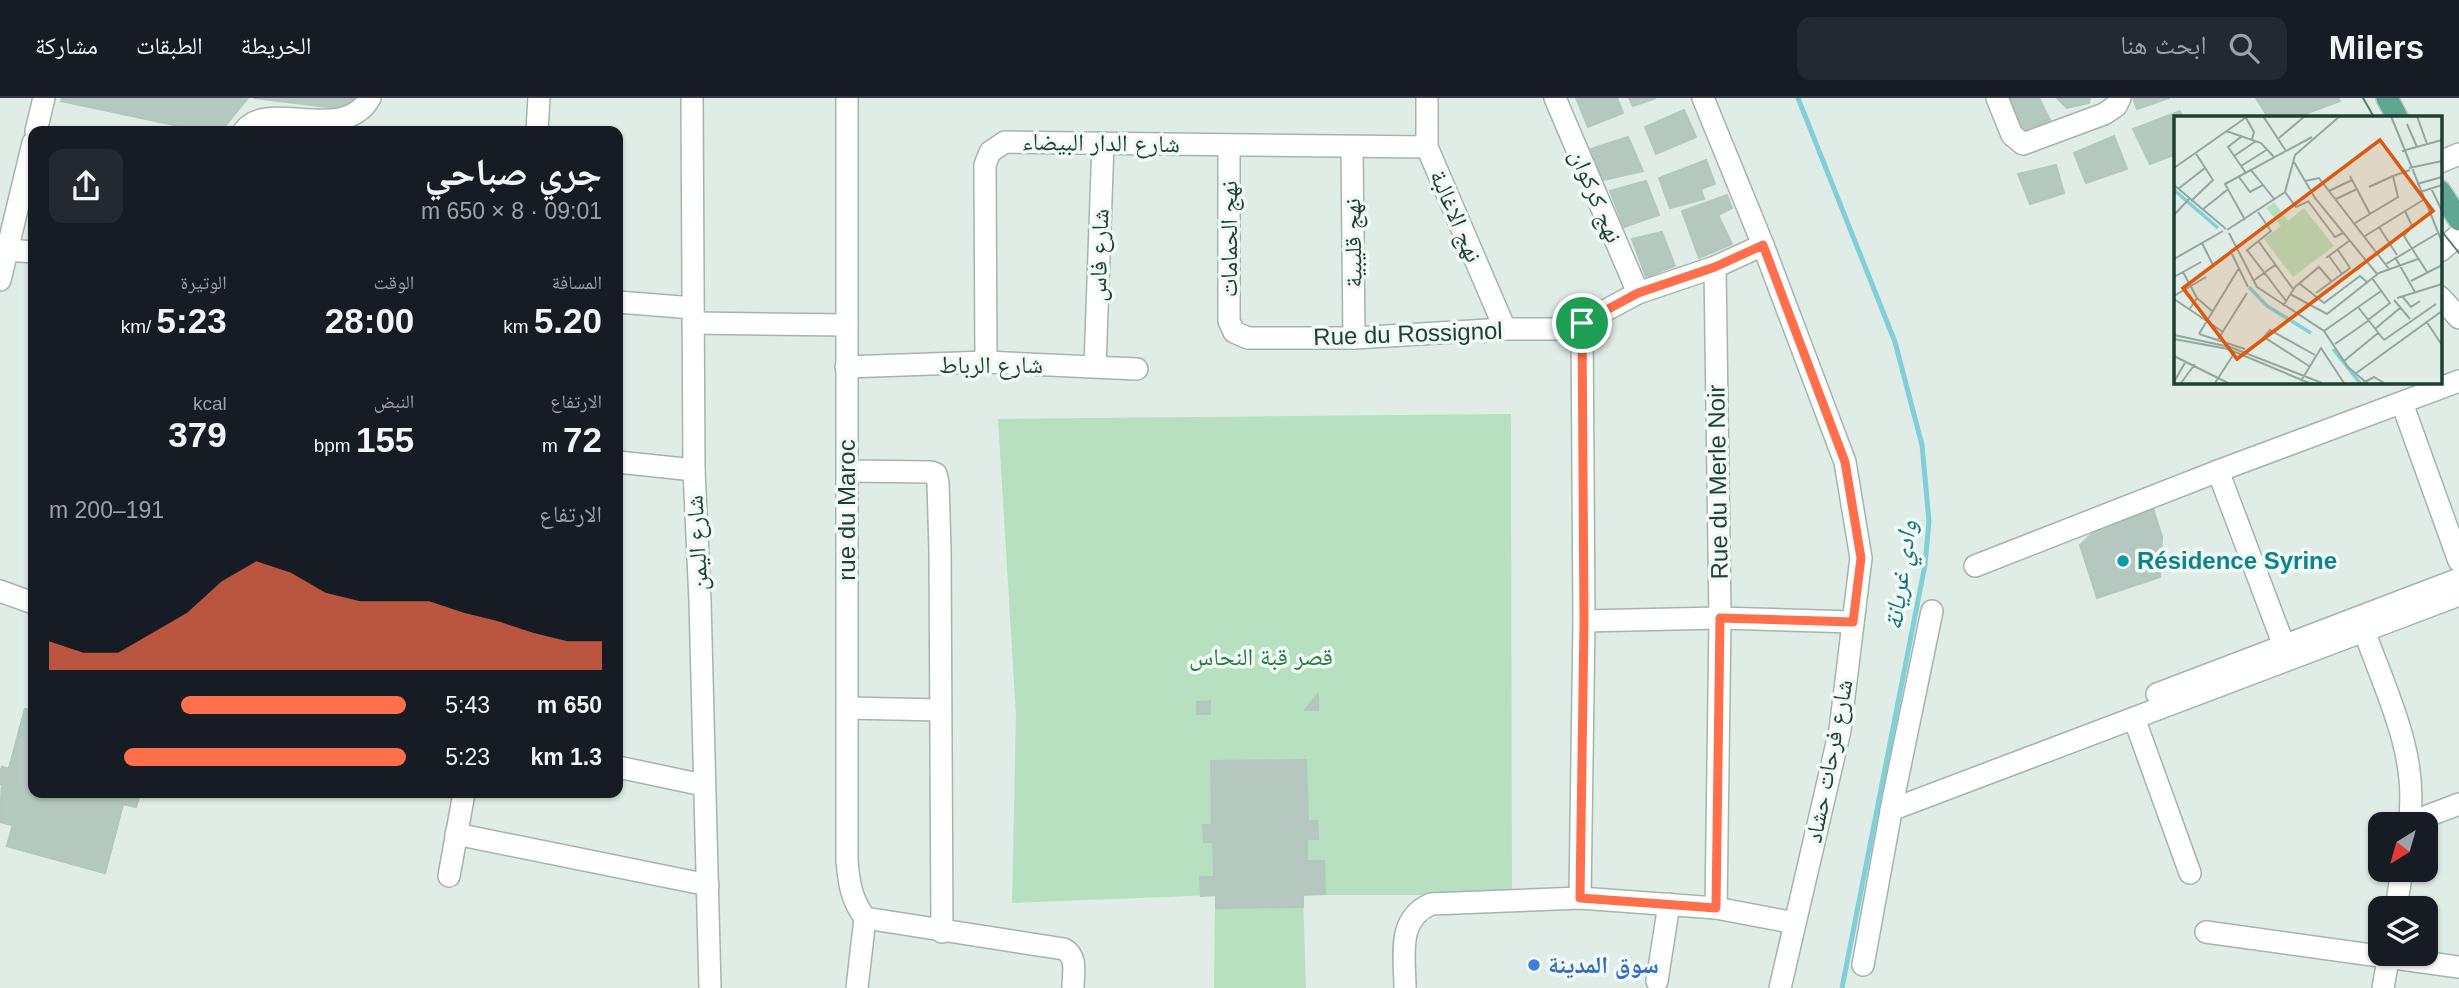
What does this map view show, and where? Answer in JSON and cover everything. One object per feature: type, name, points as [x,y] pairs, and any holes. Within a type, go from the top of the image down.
[{"type":"main road","points":[[2386,98],[2396,116]]},
{"type":"main road","points":[[2442,194],[2459,220]]},
{"type":"street","points":[[37,126],[44,98]]},
{"type":"street","points":[[248,126],[258,111],[272,105],[341,115],[353,113],[370,98]]},
{"type":"street","points":[[537,126],[539,98]]},
{"type":"street","name":"شارع اليمن","points":[[692,98],[694,470],[700,601],[709,988]]},
{"type":"street","name":"rue du Maroc","points":[[847,98],[848,877],[853,900],[865,918]]},
{"type":"street","name":"نهج الاغالبة","points":[[1427,98],[1427,148],[1505,329]]},
{"type":"street","name":"نهج كركوان","points":[[1555,98],[1638,293]]},
{"type":"street","name":"شارع فرحات حشاد","points":[[1703,98],[1763,245],[1845,462],[1861,558],[1840,730],[1780,988]]},
{"type":"street","points":[[1997,98],[2012,135],[2023,144],[2105,114],[2116,106],[2120,98]]},
{"type":"street","name":"شارع الدار البيضاء","points":[[986,362],[985,165],[990,152],[1005,142],[1427,148]]},
{"type":"street","name":"شارع فاس","points":[[1095,366],[1103,143]]},
{"type":"street","name":"نهج الحمامات","points":[[1229,145],[1229,321],[1234,332]]},
{"type":"street","name":"نهج قليبية","points":[[1352,148],[1353,338]]},
{"type":"street","points":[[2442,161],[2459,155]]},
{"type":"street","points":[[0,280],[28,164]]},
{"type":"street","points":[[2442,249],[2459,235]]},
{"type":"street","name":"Rue du Rossignol","points":[[1234,332],[1248,338],[1353,338],[1505,329],[1556,329],[1582,323],[1638,293],[1715,267],[1763,245]]},
{"type":"street","points":[[8,250],[28,252]]},
{"type":"street","name":"Rue du Merle Noir","points":[[1715,267],[1720,618],[1716,908]]},
{"type":"street","points":[[2442,299],[2459,318]]},
{"type":"street","points":[[623,303],[693,316],[847,325]]},
{"type":"street","points":[[1580,898],[1584,621],[1582,323]]},
{"type":"street","name":"شارع الرباط","points":[[846,368],[986,362],[1137,369]]},
{"type":"street","points":[[1975,566],[2459,381]]},
{"type":"street","points":[[2402,403],[2459,561]]},
{"type":"street","points":[[623,463],[694,470]]},
{"type":"street","points":[[848,471],[930,471],[936,474],[940,550],[942,932]]},
{"type":"street","points":[[2218,471],[2286,653]]},
{"type":"street","points":[[1893,803],[2362,624],[2459,579]]},
{"type":"street","points":[[0,592],[28,601]]},
{"type":"street","points":[[2362,624],[2459,595]]},
{"type":"street","points":[[1863,965],[1932,611]]},
{"type":"street","points":[[1584,621],[1720,618],[1853,622]]},
{"type":"street","points":[[2362,624],[2398,723],[2407,756],[2413,801],[2411,812]]},
{"type":"street","points":[[1893,803],[2134,719],[2286,653]]},
{"type":"street","points":[[848,708],[940,710]]},
{"type":"street","points":[[2134,719],[2190,873]]},
{"type":"street","points":[[623,768],[703,785]]},
{"type":"street","points":[[449,876],[463,798]]},
{"type":"street","points":[[2438,812],[2459,804]]},
{"type":"street","points":[[456,834],[708,885]]},
{"type":"street","points":[[1405,988],[1407,927],[1422,908],[1430,904],[1580,898],[1716,908],[1795,923]]},
{"type":"street","points":[[1657,981],[1669,904]]},
{"type":"street","points":[[857,988],[865,918],[1064,949],[1071,953],[1074,960],[1073,988]]},
{"type":"street","points":[[2206,932],[2368,953]]},
{"type":"street","points":[[2438,964],[2459,967]]},
{"type":"street","points":[[2383,988],[2387,966]]},
{"type":"green space","name":"قصر قبة النحاس","points":[[1511,414],[1512,895],[1303,895],[1306,988],[1214,988],[1215,895],[1012,903],[1016,715],[998,419]]},
{"type":"building","points":[[62,98],[248,98],[225,126],[178,126],[61,101]]},
{"type":"building","points":[[254,98],[354,98],[351,110]]},
{"type":"building","points":[[1576,98],[1617,98],[1623,113],[1588,127]]},
{"type":"building","points":[[1629,98],[1656,98],[1633,106]]},
{"type":"building","points":[[2008,98],[2039,98],[2050,120],[2023,131]]},
{"type":"building","points":[[2057,98],[2090,98],[2089,103],[2067,108]]},
{"type":"building","points":[[2133,98],[2169,98],[2137,109]]},
{"type":"building","points":[[2256,98],[2338,98],[2340,101],[2300,116],[2267,116]]},
{"type":"building","points":[[1684,110],[1696,137],[1656,154],[1645,127]]},
{"type":"building","points":[[2180,111],[2182,116],[2174,116],[2174,155],[2150,164],[2133,129]]},
{"type":"building","points":[[2114,136],[2127,169],[2086,183],[2074,153]]},
{"type":"building","points":[[1628,137],[1643,171],[1603,180],[1591,149]]},
{"type":"building","points":[[1706,160],[1715,184],[1701,189],[1704,199],[1670,208],[1659,178]]},
{"type":"building","points":[[2056,165],[2064,193],[2030,204],[2018,174]]},
{"type":"building","points":[[1646,181],[1659,215],[1624,227],[1610,191]]},
{"type":"building","points":[[1727,195],[1732,208],[1718,215],[1732,244],[1699,258],[1682,211]]},
{"type":"building","points":[[1662,232],[1675,266],[1646,277],[1632,239]]},
{"type":"building","name":"Résidence Syrine","points":[[2151,502],[2162,537],[2160,577],[2097,598],[2080,545],[2102,524]]},
{"type":"building","points":[[1318,694],[1318,710],[1305,710]]},
{"type":"building","points":[[1210,701],[1210,714],[1197,714],[1197,702]]},
{"type":"building","points":[[25,709],[28,710],[28,798],[37,798],[34,808],[87,823],[94,798],[139,798],[136,807],[123,804],[105,873],[7,846],[13,825],[0,822],[0,773],[2,767],[9,769]]},
{"type":"building","points":[[25,709],[28,710],[28,798],[139,798],[136,807],[123,804],[105,873],[7,846],[13,825],[0,822],[0,773],[2,767],[9,769]]},
{"type":"building","points":[[1306,760],[1308,821],[1317,821],[1318,839],[1307,839],[1307,861],[1324,861],[1325,894],[1303,895],[1303,907],[1216,908],[1216,895],[1201,896],[1200,877],[1214,877],[1213,842],[1204,842],[1203,825],[1212,825],[1211,761]]},
{"type":"waterway","name":"وادي غريانة","points":[[1798,98],[1895,342],[1922,445],[1929,521],[1925,565],[1842,988]]},
{"type":"tram line","points":[[2363,98],[2373,116]]},
{"type":"tram line","points":[[2442,232],[2459,253]]},
{"type":"place","name":"Résidence Syrine","points":[[2123,561]]},
{"type":"place","name":"سوق المدينة","points":[[1534,965]]},
{"type":"route","points":[[1763,245],[1845,462],[1861,558],[1853,622],[1720,618],[1716,908],[1580,898],[1584,621],[1582,323],[1638,293],[1715,267],[1763,245]]}]
